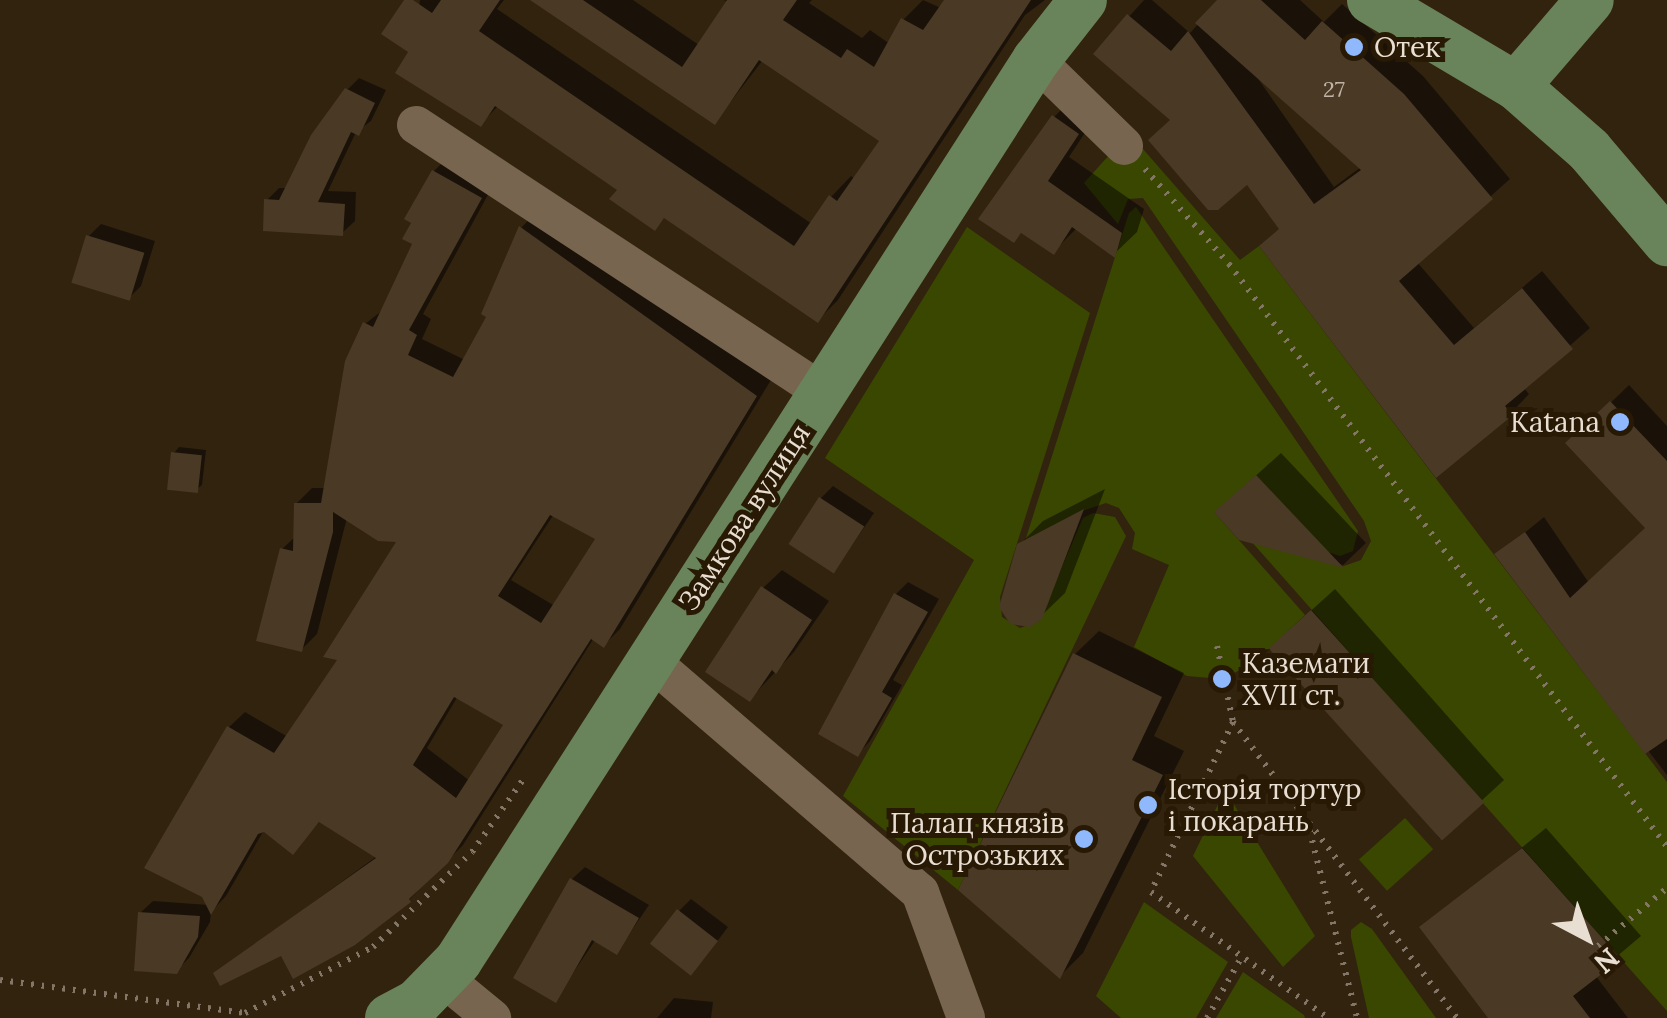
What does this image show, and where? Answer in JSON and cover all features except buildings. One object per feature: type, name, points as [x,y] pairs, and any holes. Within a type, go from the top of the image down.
[{"type":"main road","name":"Замкова вулиця","points":[[389,1018],[417,1003],[458,960],[1036,60],[1083,0]]},
{"type":"main road","points":[[1371,0],[1516,86],[1589,150],[1667,242]]},
{"type":"main road","points":[[1516,86],[1590,0]]},
{"type":"street","points":[[1036,60],[1124,146]]},
{"type":"street","points":[[416,125],[824,393]]},
{"type":"street","points":[[652,661],[920,892],[966,1018]]},
{"type":"street","points":[[442,976],[492,1018]]},
{"type":"path","points":[[1124,146],[1229,264],[1667,847]]},
{"type":"path","points":[[1217,646],[1233,722],[1457,1018]]},
{"type":"path","points":[[1233,722],[1151,892],[1328,1018]]},
{"type":"path","points":[[0,980],[245,1012],[373,947],[472,852],[536,760]]},
{"type":"path","points":[[1305,814],[1357,1018]]},
{"type":"path","points":[[1598,946],[1667,888]]},
{"type":"path","points":[[1206,1018],[1241,958]]},
{"type":"green space","points":[[1129,133],[1240,260],[1259,246],[1667,782],[1667,1011],[1227,514],[1341,567],[1361,560],[1371,541],[1364,521],[1143,198],[1128,199],[1118,224],[1084,183]]},
{"type":"green space","points":[[1136,207],[1358,531],[1353,551],[1340,556],[1215,513],[1305,615],[1254,663],[1222,679],[1187,676],[1134,647],[1169,565],[1132,549],[1135,533],[1119,508],[1106,503],[1079,512],[1007,598],[1129,213]]},
{"type":"green space","points":[[967,227],[1090,313],[1000,597],[1002,617],[1020,628],[1039,621],[1083,518],[1093,513],[1115,517],[1126,536],[958,890],[843,796],[974,560],[825,458]]},
{"type":"green space","points":[[1225,790],[1315,936],[1283,967],[1193,856]]},
{"type":"green space","points":[[1405,818],[1433,849],[1387,891],[1359,859]]},
{"type":"green space","points":[[1144,902],[1228,962],[1196,1018],[1121,1018],[1096,996]]},
{"type":"green space","points":[[1361,922],[1372,929],[1436,1018],[1369,1018],[1351,937],[1351,930]]},
{"type":"green space","points":[[1243,972],[1304,1015],[1305,1018],[1216,1018]]},
{"type":"place","name":"Отек","points":[[1354,47]]},
{"type":"place","name":"Katana","points":[[1620,422]]},
{"type":"place","name":"Каземати XVII ст.","points":[[1222,679]]},
{"type":"place","name":"Історія тортур і покарань","points":[[1148,805]]},
{"type":"place","name":"Палац князів Острозьких","points":[[1084,839]]}]
